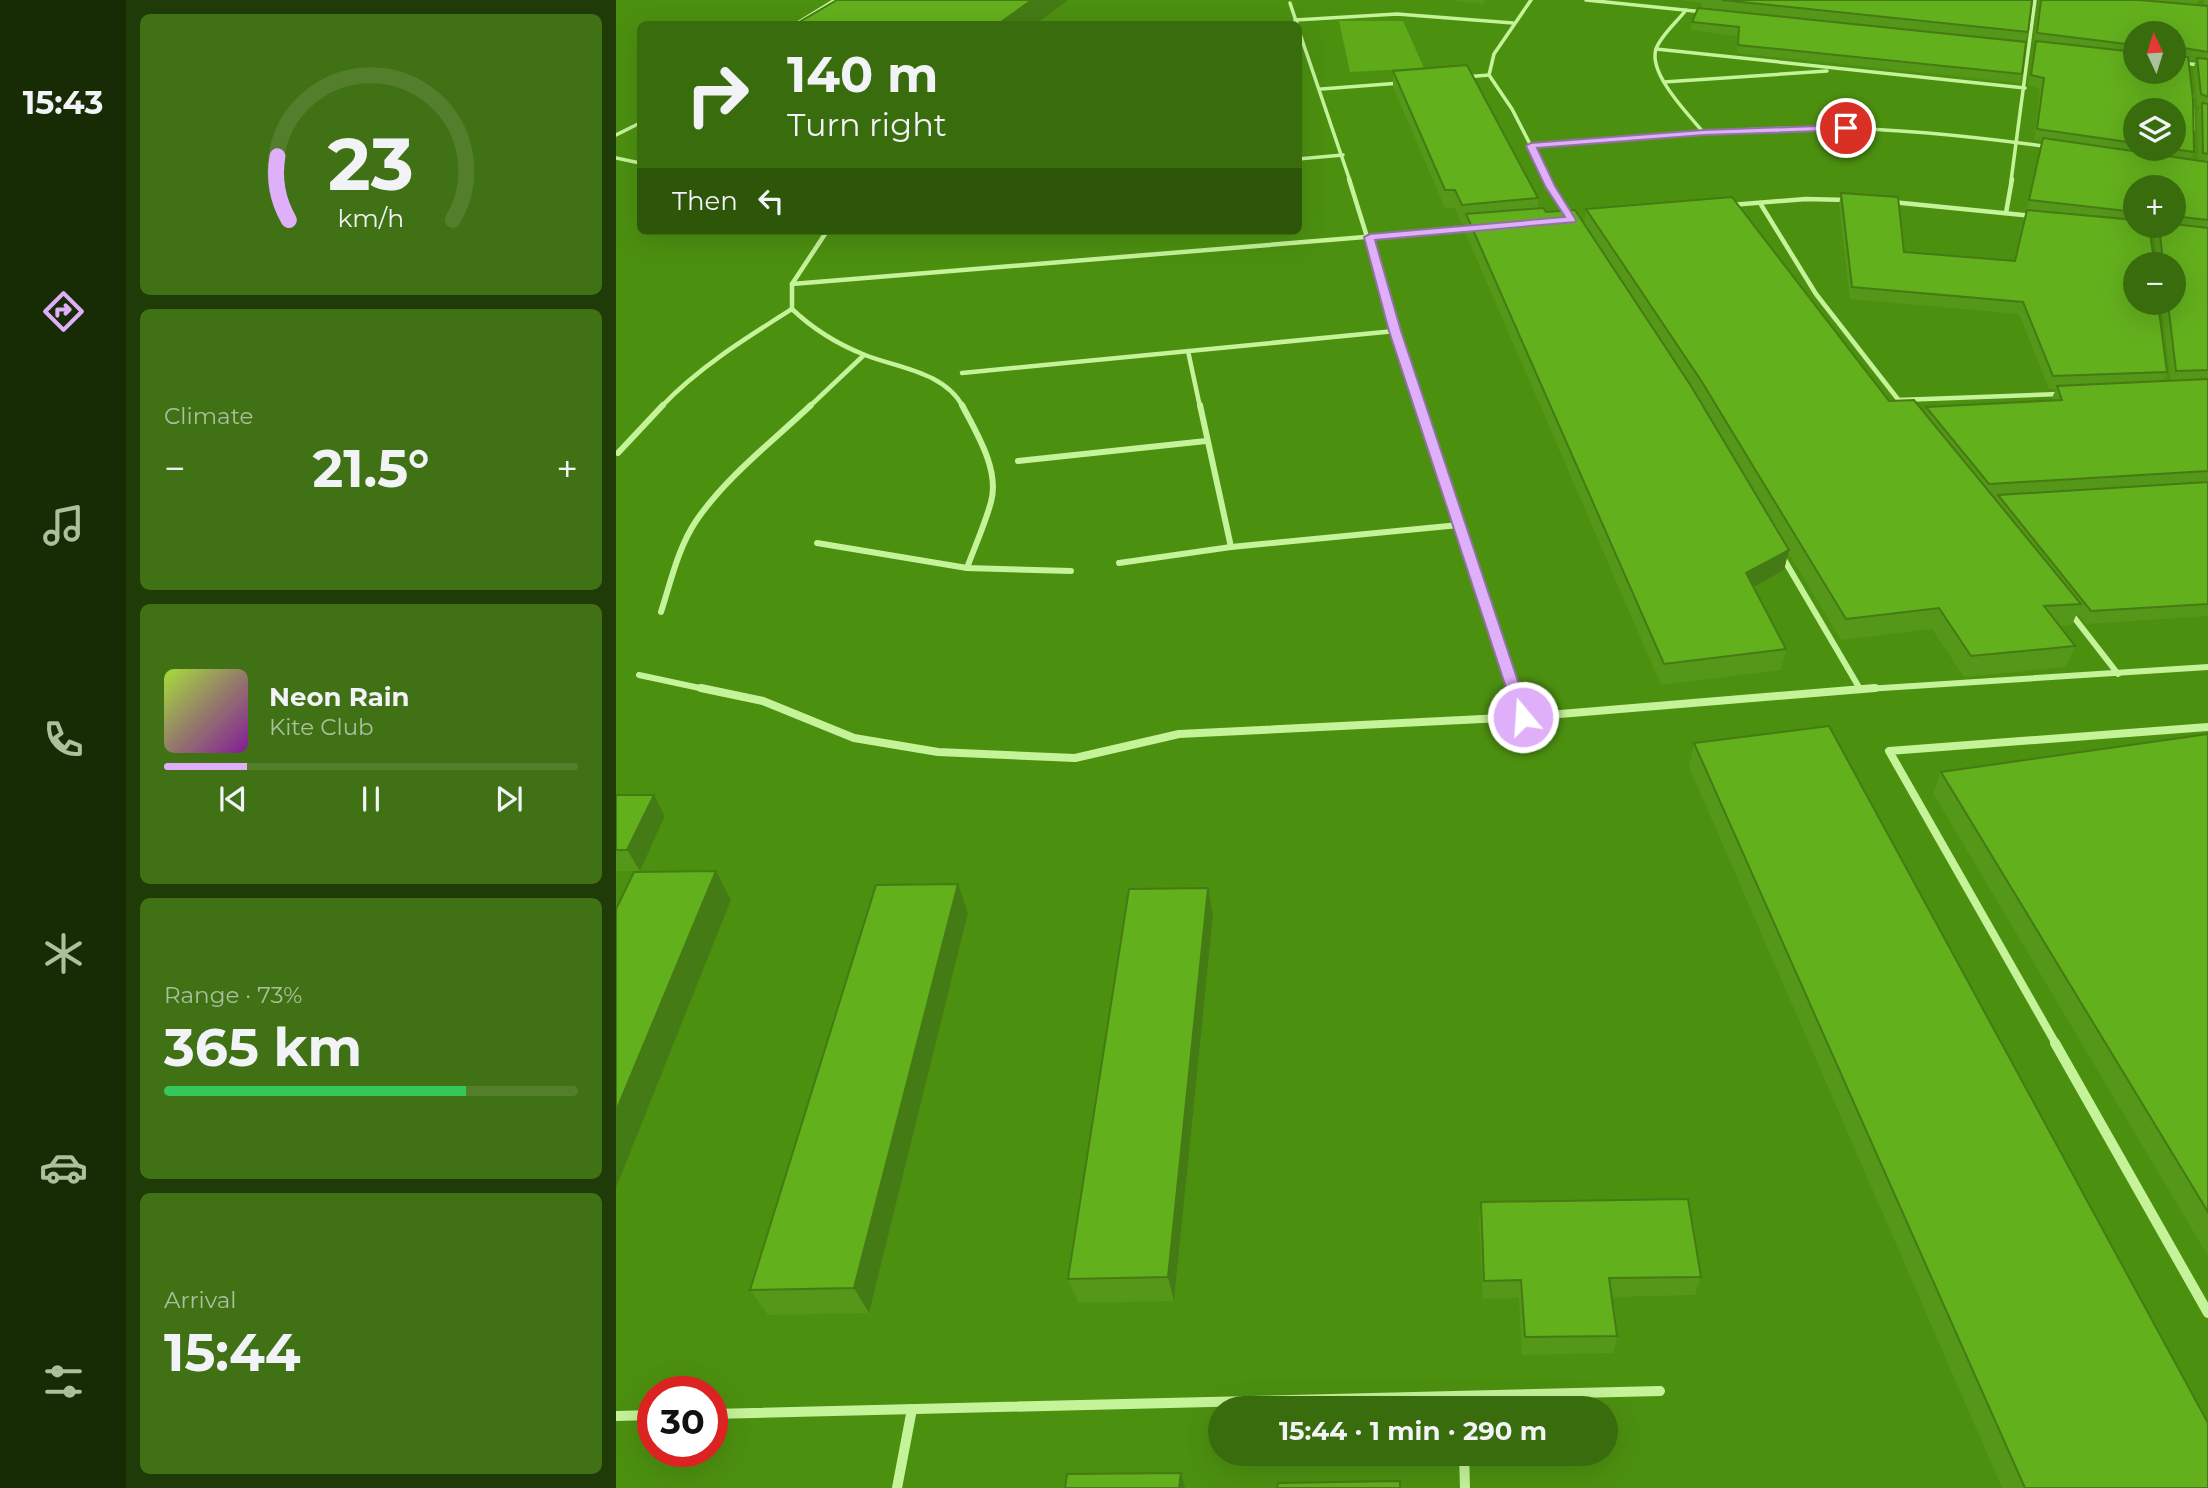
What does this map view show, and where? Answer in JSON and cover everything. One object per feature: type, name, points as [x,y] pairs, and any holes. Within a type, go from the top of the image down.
[{"type":"street","points":[[801,21],[835,0]]},
{"type":"street","points":[[1531,0],[1494,54],[1489,75],[1508,103],[1550,186],[1571,220],[1558,221]]},
{"type":"street","points":[[1586,0],[1712,13]]},
{"type":"street","points":[[2006,214],[2018,143],[2035,0]]},
{"type":"street","points":[[1290,3],[1296,21]]},
{"type":"street","points":[[1686,10],[1656,49],[1656,68],[1704,132]]},
{"type":"street","points":[[1302,24],[1397,14],[1513,23]]},
{"type":"street","points":[[1302,38],[1321,89],[1329,125],[1343,155],[1370,237],[1395,331],[1523,717]]},
{"type":"street","points":[[2029,48],[2042,49]]},
{"type":"street","points":[[1656,49],[2025,89]]},
{"type":"street","points":[[2189,75],[2188,64],[2208,66]]},
{"type":"street","points":[[1664,82],[1847,70]]},
{"type":"street","points":[[1463,78],[1489,75]]},
{"type":"street","points":[[1321,89],[1411,82]]},
{"type":"street","points":[[2191,87],[2193,133]]},
{"type":"street","points":[[2193,109],[2201,110]]},
{"type":"street","points":[[616,135],[637,124]]},
{"type":"street","points":[[1531,146],[1704,132],[1877,128],[2059,149]]},
{"type":"street","points":[[1302,159],[1343,155]]},
{"type":"street","points":[[616,158],[637,162]]},
{"type":"street","points":[[1722,205],[1806,199],[1851,200]]},
{"type":"street","points":[[1886,202],[2041,217]]},
{"type":"street","points":[[1760,203],[1816,293],[1907,411]]},
{"type":"street","points":[[792,284],[1477,227]]},
{"type":"street","points":[[824,235],[792,284],[792,309],[813,329],[864,355],[929,376],[958,397],[972,422],[993,482],[992,500],[967,568]]},
{"type":"street","points":[[618,453],[678,389],[726,351],[792,309]]},
{"type":"street","points":[[961,373],[1395,331]]},
{"type":"street","points":[[1188,351],[1231,547]]},
{"type":"street","points":[[662,612],[681,549],[697,520],[728,484],[864,355]]},
{"type":"street","points":[[1899,401],[2073,393]]},
{"type":"street","points":[[1018,461],[1206,441]]},
{"type":"street","points":[[1119,562],[1231,547],[1460,525]]},
{"type":"street","points":[[817,543],[967,568],[1072,571]]},
{"type":"street","points":[[1777,547],[1860,688]]},
{"type":"street","points":[[2059,599],[2118,674]]},
{"type":"street","points":[[639,675],[763,701],[854,738],[951,752],[1075,758],[1179,734],[1523,717],[1860,688],[2208,667]]},
{"type":"street","points":[[2208,727],[1889,751],[2208,1313]]},
{"type":"street","points":[[2186,729],[2193,738]]},
{"type":"street","points":[[1463,1396],[1660,1391]]},
{"type":"street","points":[[728,1414],[1208,1402]]},
{"type":"street","points":[[897,1488],[912,1409]]},
{"type":"street","points":[[616,1416],[637,1415]]},
{"type":"street","points":[[1464,1466],[1465,1488]]},
{"type":"green space","points":[[1339,21],[1403,21],[1424,68],[1350,72]]},
{"type":"building","points":[[837,0],[1032,0],[1002,21],[801,21]]},
{"type":"building","points":[[1722,0],[2032,0],[2028,32]]},
{"type":"building","points":[[2041,0],[2139,0],[2208,6],[2208,52],[2186,48],[2186,21],[2123,21],[2123,44],[2037,33]]},
{"type":"building","points":[[1698,8],[2026,42],[2022,74],[1738,45],[1739,27],[1692,22]]},
{"type":"building","points":[[2036,41],[2123,51],[2123,84],[2186,84],[2188,57],[2193,99],[2194,152],[2186,151],[2186,98],[2123,98],[2123,141],[2037,129],[2044,78],[2031,75]]},
{"type":"building","points":[[2197,58],[2208,59],[2208,97],[2201,94]]},
{"type":"building","points":[[1467,65],[1538,198],[1462,205],[1455,190],[1445,190],[1393,71]]},
{"type":"building","points":[[2202,103],[2208,104],[2208,154],[2203,153]]},
{"type":"building","points":[[2043,138],[2123,150],[2123,161],[2186,161],[2186,159],[2208,162],[2208,220],[2186,217],[2186,175],[2123,175],[2123,211],[2029,200]]},
{"type":"building","points":[[1841,193],[1898,197],[1904,252],[2015,261],[2027,210],[2123,219],[2123,238],[2151,238],[2153,252],[2123,252],[2123,315],[2160,315],[2167,372],[2053,376],[2023,302],[1852,287]]},
{"type":"building","points":[[1732,197],[1889,401],[1914,400],[2081,604],[2044,606],[2075,646],[1971,656],[1939,608],[1846,619],[1702,382],[1586,209]]},
{"type":"building","points":[[1543,208],[1546,212],[1575,210],[1691,386],[1789,550],[1746,573],[1786,649],[1664,664],[1466,214]]},
{"type":"building","points":[[2186,225],[2208,228],[2208,370],[2176,371],[2169,315],[2186,315],[2186,252],[2162,252],[2160,238],[2186,238]]},
{"type":"building","points":[[2208,379],[2208,471],[1989,484],[1926,407],[2062,400],[2057,386]]},
{"type":"building","points":[[2208,482],[2208,604],[2091,611],[1998,495]]},
{"type":"building","points":[[1829,726],[2208,1423],[2208,1488],[2025,1488],[1694,743]]},
{"type":"building","points":[[2208,734],[2208,1212],[1941,772]]},
{"type":"building","points":[[616,795],[654,795],[627,850],[616,850]]},
{"type":"building","points":[[716,871],[616,1111],[616,909],[634,872]]},
{"type":"building","points":[[958,884],[854,1288],[750,1290],[876,885]]},
{"type":"building","points":[[1208,888],[1168,1277],[1068,1279],[1129,889]]},
{"type":"building","points":[[1688,1199],[1701,1277],[1609,1278],[1617,1336],[1525,1337],[1521,1280],[1484,1281],[1481,1202]]},
{"type":"building","points":[[1181,1473],[1179,1488],[1065,1488],[1067,1474]]},
{"type":"building","points":[[1400,1481],[1400,1488],[1277,1488],[1278,1483]]},
{"type":"route","points":[[1523,717],[1395,331],[1370,237],[1571,220],[1550,186],[1531,146],[1704,132],[1846,128]]}]
